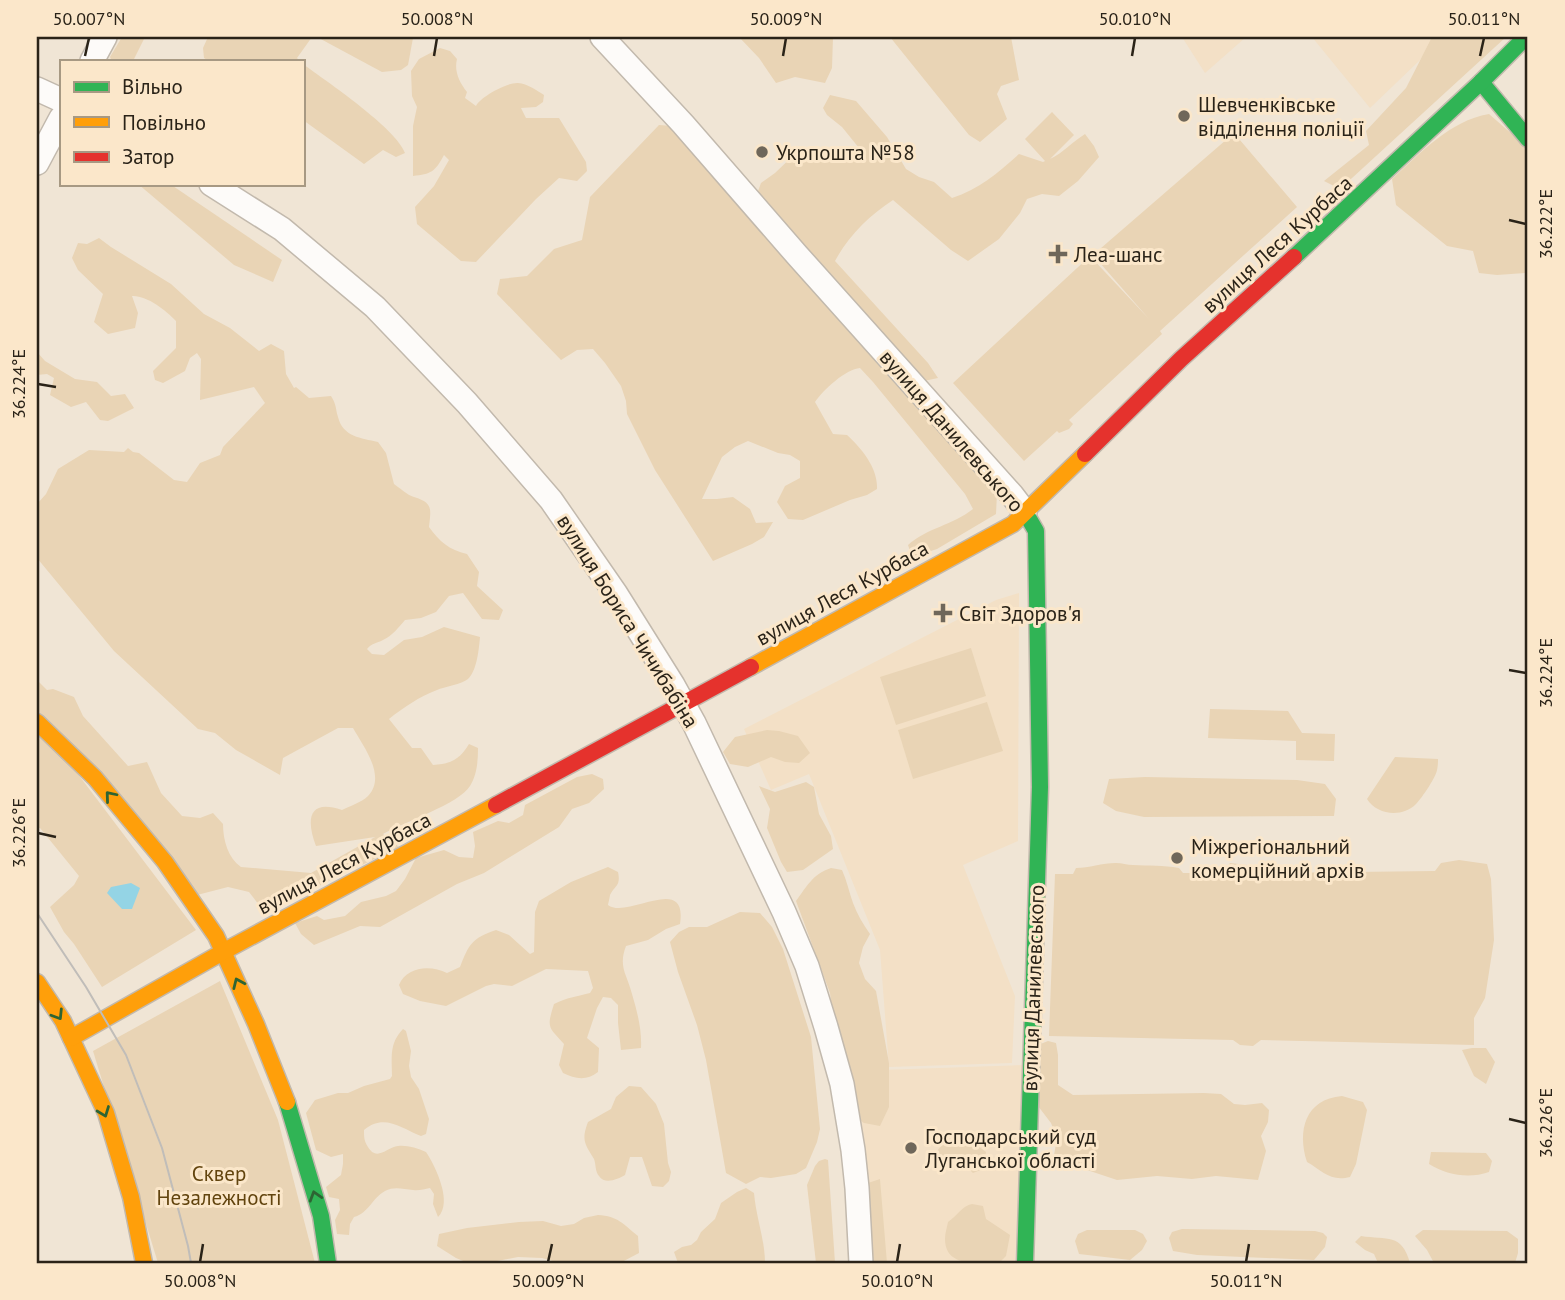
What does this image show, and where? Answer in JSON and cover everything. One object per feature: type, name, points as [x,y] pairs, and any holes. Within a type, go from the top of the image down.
[{"type":"street","points":[[93,60],[105,37]]},
{"type":"street","name":"вулиця Данилевського","points":[[602,37],[683,124],[1012,495],[1036,531],[1040,764],[1025,1263]]},
{"type":"street","name":"вулиця Леся Курбаса","points":[[71,1038],[224,951],[1013,524],[1181,359],[1321,233],[1526,37]]},
{"type":"street","points":[[1481,82],[1528,139]]},
{"type":"street","points":[[37,89],[60,100]]},
{"type":"street","points":[[37,163],[60,120]]},
{"type":"street","name":"вулиця Бориса Чичибабіна","points":[[214,186],[282,229],[375,307],[467,403],[551,500],[616,594],[684,703],[784,912],[815,990],[842,1084],[853,1150],[861,1263]]},
{"type":"street","points":[[37,722],[95,778],[165,862],[216,936],[256,1024],[288,1105],[321,1216],[328,1263]]},
{"type":"street","points":[[37,982],[63,1021],[106,1113],[131,1197],[144,1263]]},
{"type":"shaded area","points":[[1182,37],[1246,37],[1205,73]]},
{"type":"shaded area","points":[[1312,37],[1444,37],[1370,108]]},
{"type":"shaded area","points":[[1019,593],[1018,841],[963,865],[1015,996],[1012,1063],[889,1067],[880,950],[809,774],[771,790],[744,729],[996,600]]},
{"type":"shaded area","points":[[1024,1065],[1015,1263],[869,1263],[852,1071]]},
{"type":"green space","points":[[122,37],[145,37],[134,60],[112,60],[110,57]]},
{"type":"green space","points":[[208,37],[312,37],[297,58],[299,60],[207,60],[204,58],[203,48]]},
{"type":"green space","points":[[317,37],[413,38],[408,65],[401,70],[382,72]]},
{"type":"green space","points":[[739,37],[833,37],[832,68],[825,83],[795,77],[776,83],[759,58]]},
{"type":"green space","points":[[890,37],[1011,37],[1019,80],[1001,86],[997,94],[1007,119],[980,142],[969,135]]},
{"type":"green space","points":[[1432,37],[1506,37],[1340,189],[1324,181],[1369,145],[1366,131],[1406,88]]},
{"type":"green space","points":[[440,48],[450,51],[457,59],[458,76],[467,92],[465,98],[476,106],[488,95],[513,83],[525,85],[544,95],[543,102],[536,107],[521,108],[526,118],[559,118],[586,162],[587,171],[577,181],[559,178],[476,262],[461,261],[417,224],[415,207],[434,186],[449,160],[444,155],[432,171],[413,176],[413,126],[417,107],[412,96],[411,71],[419,59]]},
{"type":"green space","points":[[304,65],[375,118],[405,153],[396,157],[383,150],[364,164],[304,121]]},
{"type":"green space","points":[[830,95],[856,101],[887,137],[906,169],[934,182],[952,198],[988,180],[1019,154],[1045,161],[1025,139],[1052,112],[1074,135],[1050,159],[1085,134],[1099,157],[1078,181],[1059,196],[1042,194],[1027,199],[1020,213],[999,239],[968,261],[951,250],[893,200],[853,234],[835,261],[928,363],[938,378],[919,382],[754,202],[761,183],[799,150],[859,148],[823,108]]},
{"type":"green space","points":[[1489,114],[1528,148],[1528,272],[1525,273],[1479,273],[1473,251],[1447,246],[1396,205],[1392,179],[1448,131],[1461,123]]},
{"type":"green space","points":[[659,125],[672,126],[997,493],[996,514],[937,549],[912,557],[908,545],[915,539],[973,509],[965,494],[860,368],[835,381],[815,402],[833,434],[847,435],[863,453],[872,466],[877,489],[803,520],[788,519],[777,502],[785,486],[800,478],[800,461],[748,441],[722,457],[702,499],[733,497],[750,509],[756,523],[773,522],[764,537],[713,561],[655,470],[627,414],[621,386],[605,363],[593,349],[577,350],[561,360],[497,294],[500,279],[527,276],[554,249],[582,240],[590,197]]},
{"type":"green space","points":[[1234,133],[1297,207],[1160,331],[1162,334],[1069,420],[1073,424],[1069,429],[1059,433],[1057,431],[1024,461],[953,383],[1090,256],[1149,319],[1093,255]]},
{"type":"green space","points":[[140,186],[173,186],[282,260],[273,282],[234,265]]},
{"type":"green space","points":[[99,238],[171,284],[204,314],[230,328],[259,351],[271,344],[284,351],[286,374],[294,388],[309,398],[331,396],[340,424],[348,433],[378,442],[386,453],[394,484],[428,504],[429,527],[445,544],[467,554],[479,572],[477,586],[503,610],[499,620],[482,619],[463,593],[449,596],[436,612],[405,620],[389,636],[367,649],[372,654],[384,655],[404,640],[422,637],[444,627],[480,637],[475,665],[468,679],[424,696],[389,719],[412,748],[421,748],[433,765],[454,760],[469,744],[478,748],[474,777],[464,793],[455,799],[383,834],[399,847],[278,906],[259,905],[249,892],[228,887],[197,895],[68,761],[196,930],[102,987],[50,907],[74,885],[79,876],[40,828],[37,828],[37,680],[47,690],[53,689],[74,697],[83,716],[128,766],[147,762],[161,793],[182,816],[200,818],[213,813],[223,824],[225,842],[230,854],[241,867],[311,873],[375,837],[316,846],[311,820],[316,809],[331,807],[342,810],[363,800],[373,788],[375,779],[371,761],[353,728],[338,728],[283,758],[280,775],[236,750],[215,733],[198,729],[114,651],[37,558],[37,504],[46,494],[58,469],[89,450],[124,452],[128,448],[139,453],[174,480],[187,482],[200,463],[220,455],[223,447],[265,403],[254,387],[200,400],[201,359],[197,353],[190,358],[185,371],[163,383],[155,380],[153,371],[176,348],[176,321],[149,301],[132,296],[138,313],[135,328],[108,334],[94,322],[103,294],[78,270],[72,258],[78,243],[87,244]]},
{"type":"green space","points":[[37,352],[45,361],[75,379],[97,382],[111,396],[125,394],[134,408],[108,421],[100,420],[86,402],[71,407],[50,395],[54,378],[47,374],[37,375]]},
{"type":"green space","points":[[971,648],[986,696],[896,725],[880,677]]},
{"type":"green space","points":[[987,702],[1003,751],[913,779],[898,730]]},
{"type":"green space","points":[[1210,709],[1288,711],[1302,733],[1335,734],[1334,761],[1296,760],[1296,741],[1208,738]]},
{"type":"green space","points":[[767,730],[798,736],[810,753],[799,763],[771,757],[748,767],[730,764],[723,752],[735,737]]},
{"type":"green space","points":[[1395,757],[1438,759],[1438,766],[1416,804],[1404,811],[1390,813],[1377,808],[1367,799]]},
{"type":"green space","points":[[592,774],[603,779],[604,789],[589,803],[572,809],[559,827],[484,873],[457,884],[380,927],[360,926],[314,945],[301,934],[295,923],[317,916],[324,920],[345,916],[361,902],[396,891],[416,858],[444,850],[459,857],[473,858],[473,832],[498,821],[509,823],[523,815],[525,805],[577,777]]},
{"type":"green space","points":[[1145,777],[1297,780],[1325,784],[1336,799],[1334,816],[1144,817],[1116,811],[1103,803],[1109,779]]},
{"type":"green space","points":[[806,782],[814,787],[819,814],[831,836],[833,849],[803,870],[787,872],[767,828],[770,809],[759,786],[775,792]]},
{"type":"green space","points":[[1459,860],[1487,864],[1491,879],[1494,940],[1485,998],[1474,1018],[1474,1045],[1261,1040],[1253,1046],[1240,1045],[1233,1040],[1049,1036],[1055,874],[1073,874],[1076,868],[1116,863],[1173,867],[1179,868],[1183,873],[1223,873],[1230,863],[1256,866],[1270,873],[1435,871],[1441,863]]},
{"type":"green space","points":[[608,867],[618,872],[619,877],[608,905],[628,907],[666,899],[675,901],[680,909],[680,924],[648,940],[626,946],[624,953],[623,965],[637,1014],[641,1048],[621,1050],[618,1005],[611,998],[603,997],[587,1038],[599,1048],[598,1072],[581,1078],[563,1073],[559,1065],[564,1044],[550,1027],[552,1012],[554,1004],[590,993],[593,988],[588,971],[546,969],[512,986],[486,986],[446,1006],[420,1001],[403,994],[399,985],[408,974],[427,968],[447,973],[460,967],[472,943],[496,930],[509,935],[530,954],[534,952],[535,912],[539,901],[571,882]]},
{"type":"green space","points":[[831,868],[842,870],[860,919],[870,934],[859,963],[865,979],[876,991],[889,1063],[889,1107],[880,1126],[864,1123],[850,1113],[830,993],[796,901],[815,877]]},
{"type":"green space","points":[[740,912],[760,913],[772,927],[783,949],[811,1037],[820,1129],[806,1168],[796,1174],[760,1177],[746,1184],[726,1173],[706,1060],[670,942],[679,932],[689,927],[707,927]]},
{"type":"green space","name":"Сквер Незалежності","points":[[220,981],[278,1120],[315,1263],[158,1263],[93,1051]]},
{"type":"green space","points":[[403,1029],[406,1031],[411,1051],[411,1077],[419,1089],[429,1119],[426,1134],[421,1136],[386,1122],[371,1125],[364,1130],[364,1139],[371,1151],[379,1154],[401,1146],[426,1152],[441,1185],[444,1203],[442,1211],[438,1217],[433,1204],[434,1194],[430,1188],[392,1189],[385,1191],[354,1217],[349,1235],[337,1234],[335,1220],[340,1210],[339,1199],[329,1197],[326,1187],[341,1175],[343,1154],[331,1157],[316,1150],[306,1113],[315,1100],[348,1093],[390,1079],[393,1045]]},
{"type":"green space","points":[[1048,1041],[1056,1043],[1058,1085],[1073,1095],[1204,1093],[1221,1094],[1234,1104],[1262,1103],[1269,1110],[1268,1122],[1261,1136],[1266,1151],[1258,1180],[1216,1176],[1192,1179],[1157,1176],[1117,1180],[1053,1161],[1057,1138],[1051,1123],[1038,1106],[1038,1045]]},
{"type":"green space","points":[[1486,1048],[1495,1062],[1486,1084],[1474,1076],[1462,1050]]},
{"type":"green space","points":[[629,1086],[641,1087],[656,1104],[664,1124],[671,1172],[669,1181],[663,1187],[652,1186],[642,1157],[630,1157],[622,1177],[602,1179],[585,1142],[588,1122],[611,1109],[616,1097]]},
{"type":"green space","points":[[1342,1096],[1363,1102],[1367,1110],[1356,1164],[1350,1177],[1337,1178],[1307,1162],[1303,1139],[1304,1128],[1312,1110],[1329,1098]]},
{"type":"green space","points":[[949,1141],[975,1144],[986,1152],[983,1169],[973,1173],[958,1162],[939,1162],[937,1152]]},
{"type":"green space","points":[[1431,1152],[1486,1153],[1492,1161],[1489,1172],[1458,1175],[1429,1164]]},
{"type":"green space","points":[[825,1159],[828,1160],[835,1263],[816,1263],[807,1185],[815,1166]]},
{"type":"green space","points":[[880,1179],[887,1263],[873,1263],[865,1184]]},
{"type":"green space","points":[[746,1188],[754,1193],[765,1263],[678,1263],[674,1252],[697,1240],[701,1232],[715,1219],[721,1203]]},
{"type":"green space","points":[[972,1204],[983,1206],[986,1219],[1010,1235],[1006,1256],[999,1263],[964,1262],[951,1255],[946,1248],[948,1222]]},
{"type":"green space","points":[[598,1215],[615,1219],[638,1236],[639,1253],[620,1263],[560,1263],[542,1258],[518,1257],[487,1263],[468,1263],[437,1246],[439,1234],[467,1228],[543,1221],[561,1226]]},
{"type":"green space","points":[[1182,1229],[1315,1231],[1327,1237],[1325,1247],[1314,1260],[1197,1255],[1173,1251],[1169,1238],[1172,1232]]},
{"type":"green space","points":[[1087,1230],[1135,1230],[1143,1234],[1147,1241],[1142,1250],[1130,1260],[1079,1254],[1075,1241],[1078,1234]]},
{"type":"green space","points":[[1423,1230],[1507,1231],[1518,1239],[1518,1253],[1515,1263],[1434,1263],[1415,1236]]},
{"type":"green space","points":[[1361,1236],[1398,1242],[1407,1253],[1410,1263],[1378,1263],[1374,1254],[1355,1242]]},
{"type":"water","points":[[131,883],[140,888],[132,909],[122,909],[107,893],[111,887]]},
{"type":"tram line","points":[[37,913],[86,987],[126,1055],[162,1148],[191,1263]]},
{"type":"traffic: fast","points":[[1294,257],[1526,37]]},
{"type":"traffic: fast","points":[[1481,82],[1528,139]]},
{"type":"traffic: fast","points":[[1025,512],[1036,531],[1040,787],[1025,1263]]},
{"type":"traffic: fast","points":[[287,1102],[321,1216],[328,1263]]},
{"type":"traffic: slow","points":[[751,667],[1013,524],[1085,454]]},
{"type":"traffic: slow","points":[[37,722],[95,778],[165,862],[216,936],[256,1024],[287,1102]]},
{"type":"traffic: slow","points":[[71,1038],[230,948],[496,805]]},
{"type":"traffic: slow","points":[[37,982],[63,1021],[106,1113],[131,1197],[144,1263]]},
{"type":"traffic: jam","points":[[1085,454],[1181,359],[1294,257]]},
{"type":"traffic: jam","points":[[496,805],[751,667]]},
{"type":"place","name":"Шевченківське відділення поліції","points":[[1184,116]]},
{"type":"place","name":"Укрпошта №58","points":[[762,152]]},
{"type":"place","name":"Леа-шанс","points":[[1058,254]]},
{"type":"place","name":"Світ Здоров'я","points":[[943,613]]},
{"type":"place","name":"Міжрегіональний комерційний архів","points":[[1177,858]]},
{"type":"place","name":"Господарський суд Луганської області","points":[[911,1148]]}]
